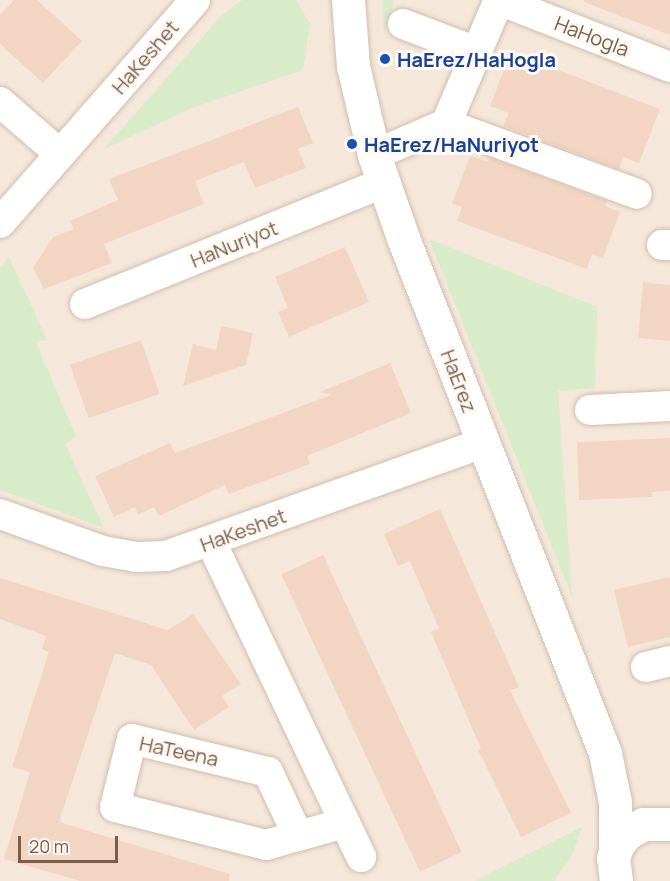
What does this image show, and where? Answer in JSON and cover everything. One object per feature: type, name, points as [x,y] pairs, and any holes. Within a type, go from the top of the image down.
[{"type":"street","name":"HaKeshet","points":[[0,223],[195,0]]},
{"type":"street","name":"HaErez","points":[[348,0],[353,66],[379,169],[483,443],[605,753],[615,802],[610,868]]},
{"type":"street","name":"HaHogla","points":[[446,124],[499,0],[670,67]]},
{"type":"street","points":[[403,24],[477,52]]},
{"type":"street","points":[[0,102],[60,154]]},
{"type":"street","points":[[379,169],[446,124],[637,194]]},
{"type":"street","name":"HaNuriyot","points":[[85,304],[379,169]]},
{"type":"street","points":[[590,410],[670,406]]},
{"type":"street","name":"HaKeshet","points":[[0,514],[81,545],[125,556],[176,555],[483,443]]},
{"type":"street","points":[[211,542],[361,857]]},
{"type":"street","name":"HaTeena","points":[[298,836],[268,772],[132,739],[115,807],[266,845],[345,823]]},
{"type":"street","name":"HaErez","points":[[605,753],[642,802],[670,824]]},
{"type":"street","points":[[610,868],[626,834],[637,826],[657,822],[670,824]]},
{"type":"shaded area","points":[[0,0],[670,0],[670,881],[0,881]]},
{"type":"green space","points":[[242,0],[296,0],[310,24],[303,70],[192,108],[104,149],[222,15]]},
{"type":"green space","points":[[383,0],[394,0],[384,34]]},
{"type":"green space","points":[[429,239],[597,307],[595,388],[558,391],[572,597]]},
{"type":"green space","points":[[9,257],[47,340],[36,342],[76,437],[65,444],[104,528],[0,490],[0,268]]},
{"type":"green space","points":[[582,827],[572,856],[554,881],[475,881]]},
{"type":"building","points":[[14,0],[37,0],[82,41],[43,83],[0,44],[0,15]]},
{"type":"building","points":[[584,0],[670,0],[670,35],[584,2]]},
{"type":"building","points":[[511,52],[660,109],[639,163],[623,157],[619,169],[503,126],[509,113],[490,106]]},
{"type":"building","points":[[298,107],[313,143],[298,149],[306,168],[255,188],[244,162],[195,181],[204,204],[104,244],[112,263],[44,289],[33,268],[53,237],[74,229],[70,221],[118,200],[109,179]]},
{"type":"building","points":[[470,156],[488,162],[490,158],[607,201],[605,206],[620,212],[603,258],[592,254],[587,269],[457,221],[462,207],[452,204]]},
{"type":"building","points":[[345,247],[369,302],[289,337],[278,312],[288,308],[275,277]]},
{"type":"building","points":[[643,282],[670,285],[670,341],[638,338]]},
{"type":"building","points":[[221,326],[253,333],[246,365],[183,386],[193,344],[216,350]]},
{"type":"building","points":[[141,340],[160,394],[89,418],[70,364]]},
{"type":"building","points":[[390,363],[411,413],[307,456],[310,464],[229,494],[225,485],[159,516],[154,507],[138,515],[135,507],[114,517],[95,476],[170,443],[175,453],[331,395],[320,392]]},
{"type":"building","points":[[670,438],[670,491],[652,492],[652,497],[579,500],[577,442]]},
{"type":"building","points":[[440,509],[519,687],[510,690],[571,813],[521,837],[478,750],[481,749],[431,632],[439,629],[410,561],[398,566],[384,534]]},
{"type":"building","points":[[323,555],[462,852],[420,872],[281,574]]},
{"type":"building","points":[[670,577],[670,637],[628,647],[614,590]]},
{"type":"building","points":[[0,578],[168,630],[193,614],[241,684],[222,696],[229,707],[194,730],[151,665],[115,653],[59,822],[230,874],[229,881],[80,881],[4,859],[30,772],[12,767],[49,652],[42,649],[46,636],[0,619]]},
{"type":"place","name":"HaErez/HaHogla","points":[[385,59]]},
{"type":"place","name":"HaErez/HaNuriyot","points":[[352,144]]}]
